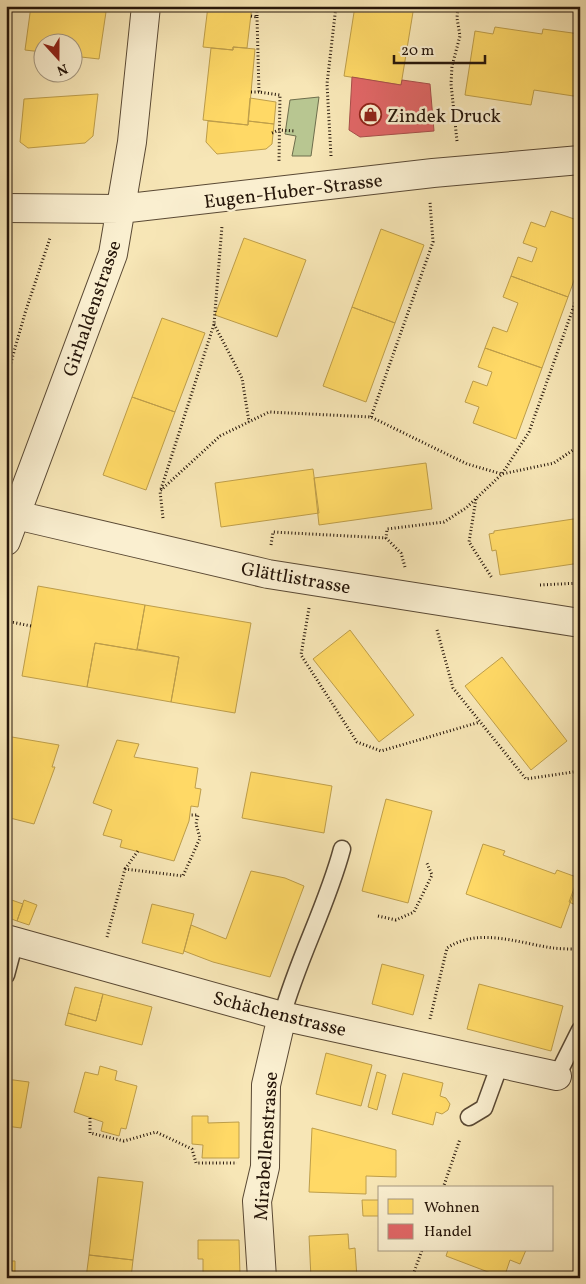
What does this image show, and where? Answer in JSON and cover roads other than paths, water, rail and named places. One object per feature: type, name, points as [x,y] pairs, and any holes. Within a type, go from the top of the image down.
[{"type":"street","name":"Girhaldenstrasse","points":[[6,541],[113,254],[132,142],[146,6]]},
{"type":"street","name":"Eugen-Huber-Strasse","points":[[6,208],[120,209],[433,173],[580,160]]},
{"type":"street","name":"Glättlistrasse","points":[[16,515],[268,574],[580,623]]},
{"type":"street","name":"Schächenstrasse","points":[[11,940],[282,1016],[557,1076]]},
{"type":"street","name":"Mirabellenstrasse","points":[[262,1278],[257,1201],[265,1167],[266,1085],[282,1016]]},
{"type":"lane","points":[[282,1016],[289,990],[334,881],[342,849]]},
{"type":"lane","points":[[6,975],[11,940]]},
{"type":"lane","points":[[557,1076],[580,1030]]},
{"type":"lane","points":[[469,1117],[484,1108],[500,1064]]},
{"type":"place","name":"Zindek Druck","points":[[371,115]]}]
